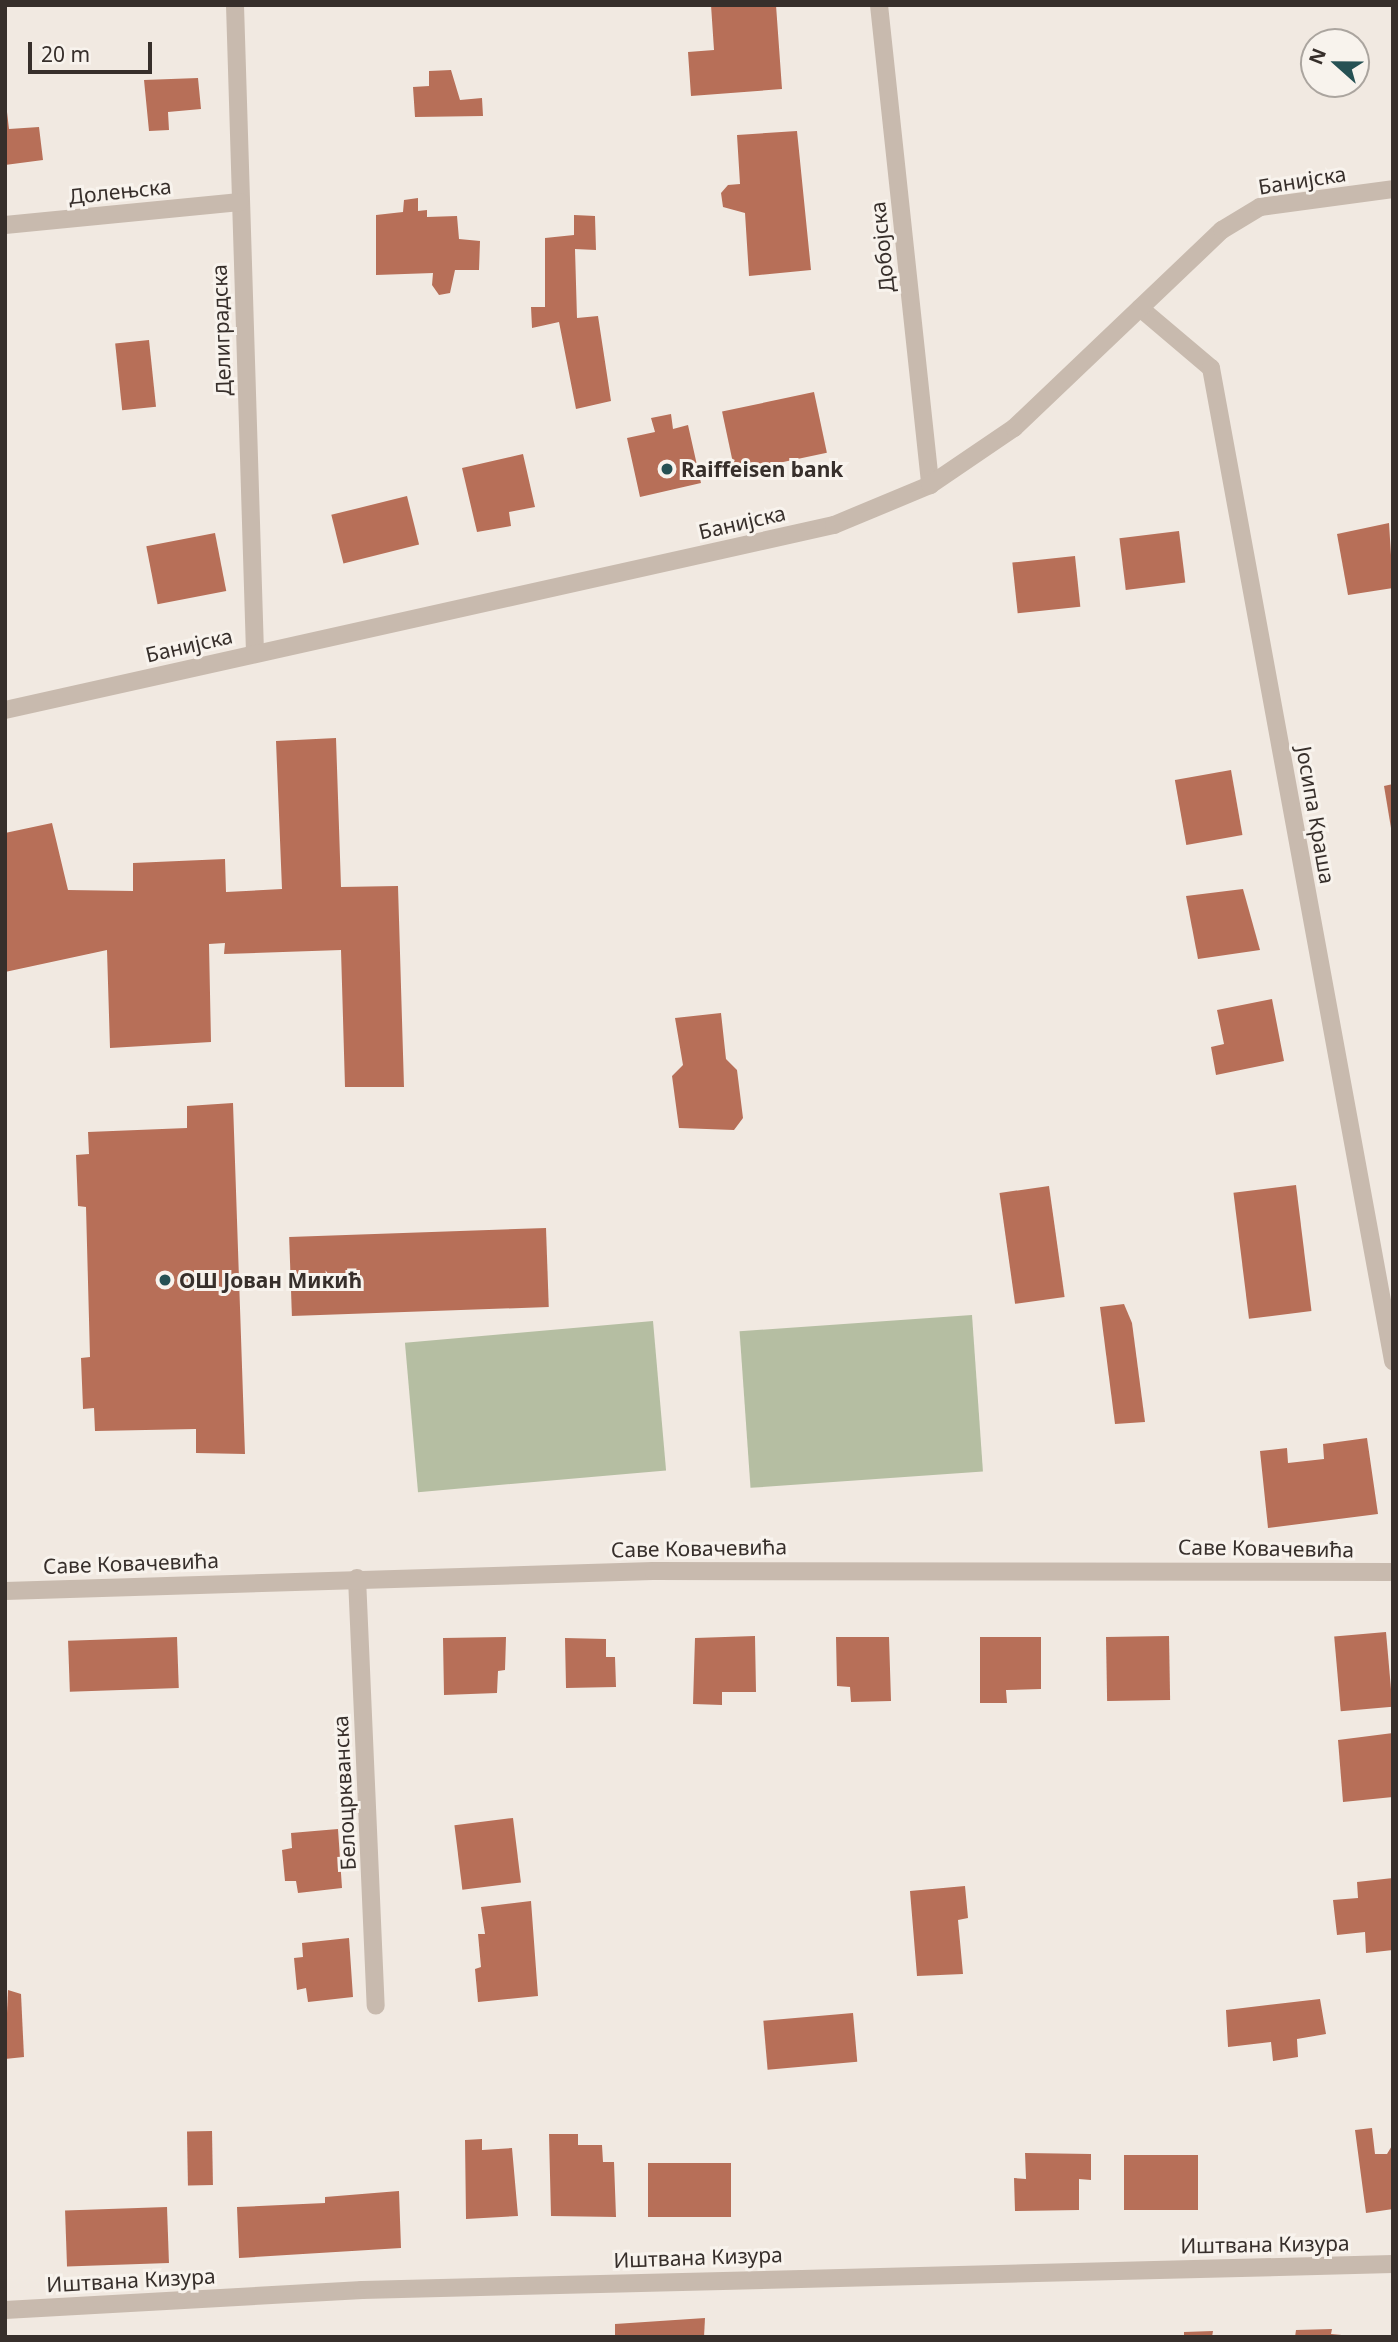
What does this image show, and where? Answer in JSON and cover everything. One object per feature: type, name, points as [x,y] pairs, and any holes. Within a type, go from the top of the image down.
[{"type":"street","name":"Делиградска","points":[[235,5],[255,653]]},
{"type":"street","name":"Добојска","points":[[879,5],[930,485]]},
{"type":"street","name":"Банијска","points":[[5,710],[834,525],[930,485],[1014,428],[1222,230],[1260,207],[1393,190]]},
{"type":"street","name":"Долењска","points":[[5,225],[240,201]]},
{"type":"street","name":"Јосипа Краша","points":[[1140,308],[1211,368],[1393,1361]]},
{"type":"street","name":"Саве Ковачевића","points":[[5,1591],[357,1578],[1011,1568],[1393,1572]]},
{"type":"street","name":"Белоцркванска","points":[[357,1578],[376,2006]]},
{"type":"street","name":"Иштвана Кизура","points":[[5,2310],[362,2290],[1393,2264]]},
{"type":"green space","points":[[972,1315],[983,1472],[751,1488],[740,1331]]},
{"type":"green space","points":[[653,1321],[666,1470],[418,1492],[405,1343]]},
{"type":"building","points":[[711,5],[776,5],[782,89],[691,96],[688,52],[714,50]]},
{"type":"building","points":[[451,70],[460,100],[482,98],[483,116],[415,117],[413,87],[429,86],[429,71]]},
{"type":"building","points":[[198,78],[201,109],[168,112],[169,130],[149,131],[144,80]]},
{"type":"building","points":[[7,112],[9,129],[39,127],[43,160],[5,165]]},
{"type":"building","points":[[797,131],[811,270],[749,276],[745,213],[723,207],[721,193],[728,185],[740,184],[737,135]]},
{"type":"building","points":[[418,198],[418,211],[427,210],[427,217],[457,216],[459,239],[480,241],[479,270],[455,270],[450,293],[439,295],[432,285],[433,273],[376,275],[376,215],[403,212],[404,200]]},
{"type":"building","points":[[574,215],[595,216],[596,250],[575,249],[577,318],[598,316],[611,401],[576,409],[559,322],[532,328],[531,307],[545,307],[545,238],[574,235]]},
{"type":"building","points":[[149,340],[156,407],[122,410],[115,344]]},
{"type":"building","points":[[814,392],[827,453],[735,472],[722,412]]},
{"type":"building","points":[[671,414],[673,429],[688,425],[701,483],[640,497],[627,438],[655,432],[651,418]]},
{"type":"building","points":[[523,454],[535,507],[509,512],[511,526],[477,532],[462,468]]},
{"type":"building","points":[[407,496],[419,545],[343,563],[331,515]]},
{"type":"building","points":[[1389,523],[1393,588],[1348,595],[1337,534]]},
{"type":"building","points":[[1179,531],[1185,583],[1126,590],[1119,538]]},
{"type":"building","points":[[215,533],[226,591],[158,604],[146,546]]},
{"type":"building","points":[[1075,556],[1080,607],[1018,613],[1012,563]]},
{"type":"building","points":[[336,738],[341,887],[398,886],[404,1087],[345,1087],[341,950],[224,954],[225,943],[209,944],[211,1042],[110,1048],[107,950],[5,972],[5,833],[52,823],[68,890],[133,891],[133,863],[225,859],[226,892],[282,889],[276,741]]},
{"type":"building","points":[[1231,770],[1242,835],[1186,845],[1175,780]]},
{"type":"building","points":[[1393,784],[1393,828],[1391,828],[1384,786]]},
{"type":"building","points":[[1243,889],[1260,950],[1198,959],[1186,896]]},
{"type":"building","points":[[1272,999],[1284,1061],[1216,1075],[1211,1047],[1224,1044],[1217,1010]]},
{"type":"building","points":[[721,1013],[726,1059],[737,1070],[743,1118],[734,1130],[679,1128],[672,1076],[683,1065],[675,1018]]},
{"type":"building","points":[[233,1103],[245,1454],[196,1453],[196,1429],[95,1431],[94,1408],[83,1409],[81,1358],[90,1357],[86,1207],[78,1206],[76,1155],[89,1154],[88,1132],[187,1128],[187,1106]]},
{"type":"building","points":[[1296,1185],[1311,1311],[1249,1319],[1233,1193]]},
{"type":"building","points":[[1049,1186],[1065,1297],[1015,1304],[999,1193]]},
{"type":"building","points":[[546,1228],[549,1307],[292,1316],[289,1237]]},
{"type":"building","points":[[1124,1304],[1132,1323],[1145,1422],[1115,1424],[1100,1307]]},
{"type":"building","points":[[1367,1438],[1378,1514],[1268,1528],[1260,1451],[1287,1448],[1288,1463],[1324,1459],[1323,1444]]},
{"type":"building","points":[[1386,1632],[1393,1707],[1341,1711],[1334,1637]]},
{"type":"building","points":[[755,1636],[756,1692],[722,1692],[722,1705],[693,1704],[695,1638]]},
{"type":"building","points":[[1169,1636],[1170,1700],[1107,1701],[1106,1637]]},
{"type":"building","points":[[177,1637],[179,1688],[70,1692],[68,1641]]},
{"type":"building","points":[[506,1637],[505,1670],[498,1671],[497,1693],[444,1695],[443,1638]]},
{"type":"building","points":[[836,1637],[889,1637],[891,1701],[851,1702],[850,1687],[837,1686]]},
{"type":"building","points":[[980,1637],[1041,1637],[1041,1689],[1006,1690],[1007,1703],[980,1703]]},
{"type":"building","points":[[565,1638],[606,1639],[606,1657],[615,1657],[616,1687],[566,1688]]},
{"type":"building","points":[[1393,1733],[1393,1797],[1343,1802],[1338,1740]]},
{"type":"building","points":[[513,1818],[521,1883],[462,1890],[454,1825]]},
{"type":"building","points":[[338,1829],[342,1888],[298,1893],[296,1881],[285,1881],[282,1850],[292,1848],[291,1833]]},
{"type":"building","points":[[1393,1878],[1393,1950],[1366,1953],[1365,1932],[1337,1935],[1333,1900],[1358,1898],[1357,1882]]},
{"type":"building","points":[[965,1886],[968,1918],[958,1920],[963,1974],[917,1976],[910,1891]]},
{"type":"building","points":[[531,1901],[538,1996],[478,2002],[475,1969],[481,1967],[478,1934],[485,1934],[481,1907]]},
{"type":"building","points":[[349,1938],[353,1997],[308,2002],[306,1988],[297,1990],[294,1958],[303,1957],[302,1943]]},
{"type":"building","points":[[8,1990],[21,1994],[24,2057],[5,2059]]},
{"type":"building","points":[[1320,1999],[1326,2034],[1297,2039],[1298,2057],[1273,2061],[1271,2042],[1228,2047],[1226,2010]]},
{"type":"building","points":[[853,2013],[857,2062],[768,2070],[763,2021]]},
{"type":"building","points":[[1372,2128],[1375,2154],[1387,2154],[1393,2144],[1393,2209],[1366,2213],[1355,2130]]},
{"type":"building","points":[[187,2131],[212,2131],[213,2185],[188,2185]]},
{"type":"building","points":[[549,2134],[578,2134],[578,2145],[602,2145],[603,2162],[614,2162],[616,2217],[551,2216]]},
{"type":"building","points":[[482,2139],[482,2150],[512,2148],[518,2216],[466,2219],[465,2140]]},
{"type":"building","points":[[1025,2153],[1091,2154],[1091,2180],[1079,2179],[1079,2210],[1015,2211],[1014,2178],[1026,2179]]},
{"type":"building","points":[[1124,2155],[1198,2155],[1198,2210],[1124,2210]]},
{"type":"building","points":[[648,2163],[731,2163],[731,2217],[648,2217]]},
{"type":"building","points":[[399,2191],[401,2248],[239,2258],[237,2207],[325,2203],[325,2197]]},
{"type":"building","points":[[167,2207],[169,2263],[67,2267],[65,2211]]},
{"type":"building","points":[[705,2318],[704,2337],[615,2337],[615,2324]]},
{"type":"building","points":[[1332,2329],[1331,2334],[1364,2337],[1295,2337],[1296,2330]]},
{"type":"building","points":[[1213,2331],[1212,2337],[1184,2337],[1184,2332]]},
{"type":"place","name":"Raiffeisen bank","points":[[667,469]]},
{"type":"place","name":"ОШ Јован Микић","points":[[165,1280]]}]
